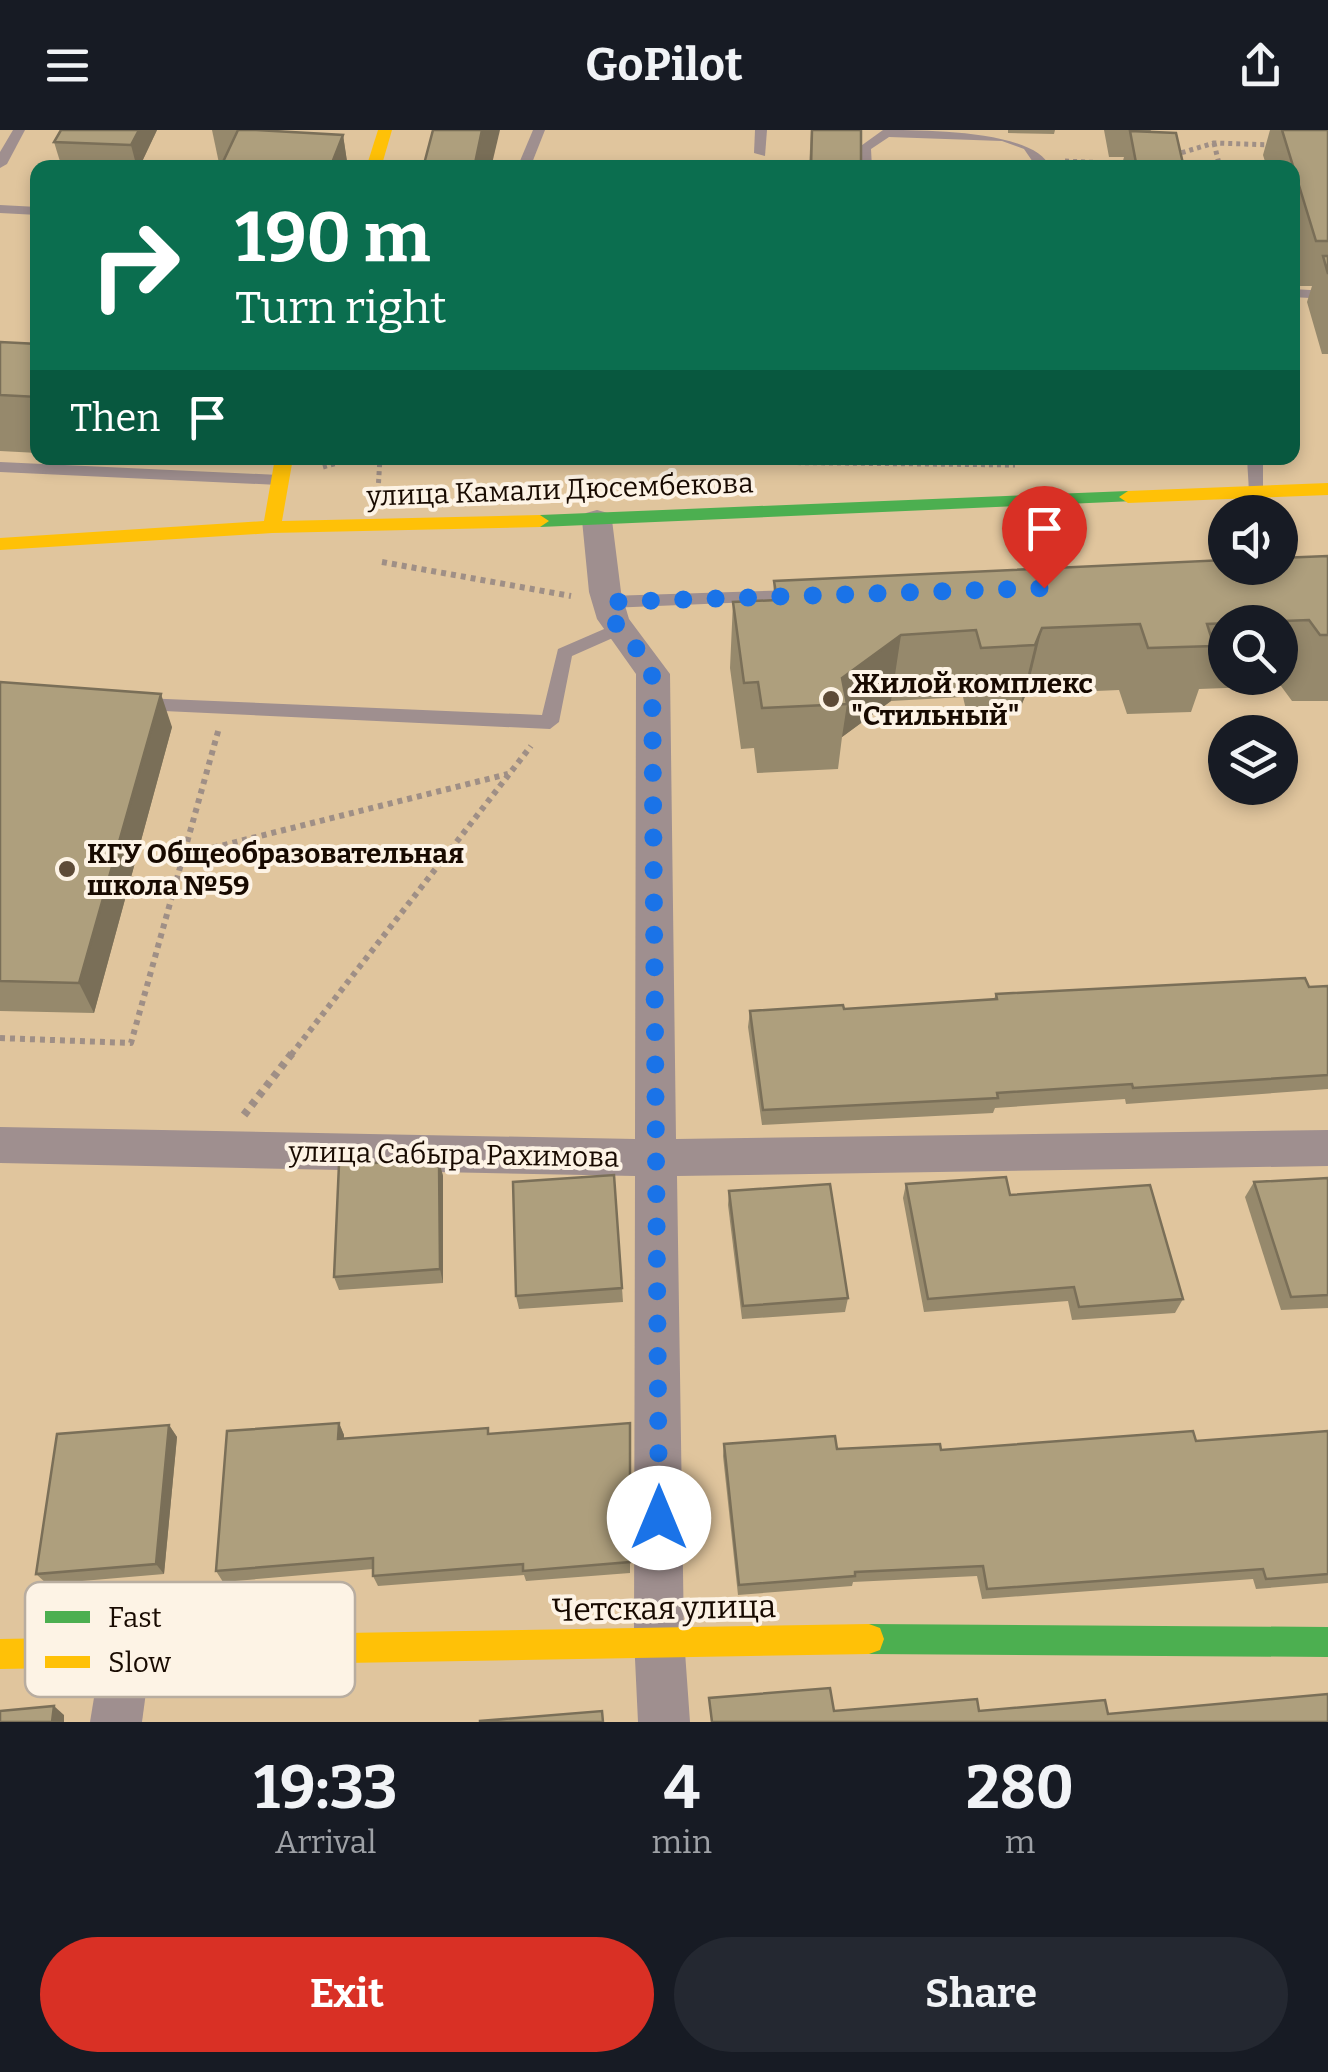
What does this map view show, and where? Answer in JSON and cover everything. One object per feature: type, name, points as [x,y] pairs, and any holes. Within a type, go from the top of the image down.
[{"type":"main road","points":[[376,160],[385,130]]},
{"type":"main road","points":[[272,526],[282,469]]},
{"type":"main road","name":"улица Камали Дюсембекова","points":[[0,544],[272,526],[597,520],[1328,490]]},
{"type":"main road","name":"Четская улица","points":[[355,1648],[659,1638],[1328,1642]]},
{"type":"main road","name":"Четская улица","points":[[0,1654],[25,1654]]},
{"type":"street","points":[[597,520],[613,616],[646,658],[652,674],[659,1638],[664,1722]]},
{"type":"street","name":"улица Сабыра Рахимова","points":[[0,1146],[658,1158],[1328,1148]]},
{"type":"street","points":[[116,1722],[120,1697]]},
{"type":"lane","points":[[0,164],[19,130]]},
{"type":"lane","points":[[527,160],[540,130]]},
{"type":"lane","points":[[760,153],[761,130]]},
{"type":"lane","points":[[865,160],[864,148],[886,133],[971,132],[1030,146],[1040,160]]},
{"type":"lane","points":[[0,209],[30,211]]},
{"type":"lane","points":[[1300,294],[1328,295]]},
{"type":"lane","points":[[1256,465],[1257,492]]},
{"type":"lane","points":[[0,467],[282,469]]},
{"type":"lane","points":[[1020,502],[1044,588]]},
{"type":"lane","points":[[1024,589],[1063,587]]},
{"type":"lane","points":[[131,704],[550,722],[564,653],[613,616],[807,596]]},
{"type":"path","points":[[1159,160],[1214,143],[1285,146]]},
{"type":"path","points":[[1214,143],[1218,160]]},
{"type":"path","points":[[0,1038],[132,1043],[225,708]]},
{"type":"path","points":[[216,1150],[550,722]]},
{"type":"path","points":[[184,855],[510,774]]},
{"type":"building","points":[[61,130],[139,130],[131,145],[54,142]]},
{"type":"building","points":[[238,130],[343,135],[333,160],[224,160]]},
{"type":"building","points":[[433,130],[482,130],[476,160],[425,160]]},
{"type":"building","points":[[812,130],[861,130],[861,160],[811,160]]},
{"type":"building","points":[[1282,130],[1328,130],[1328,241],[1316,241],[1300,189],[1300,160],[1291,160]]},
{"type":"building","points":[[1130,131],[1176,133],[1182,160],[1135,160]]},
{"type":"building","points":[[0,342],[30,344],[30,397],[0,395]]},
{"type":"building","points":[[1328,556],[1328,635],[1320,635],[1309,620],[1298,620],[1298,605],[1208,605],[1208,646],[1148,648],[1140,624],[1042,628],[1035,645],[981,648],[976,630],[901,635],[842,678],[847,704],[762,708],[758,682],[744,683],[733,602],[777,600],[774,581],[1208,561],[1208,585],[1298,585],[1298,557]]},
{"type":"building","name":"КГУ Общеобразовательная школа №59","points":[[0,682],[161,694],[79,983],[0,981]]},
{"type":"building","points":[[1305,978],[1309,987],[1328,986],[1328,1075],[1133,1088],[1132,1084],[997,1093],[998,1098],[763,1110],[750,1011],[843,1005],[844,1009],[997,999],[996,994]]},
{"type":"building","points":[[439,1161],[440,1269],[334,1277],[339,1164]]},
{"type":"building","points":[[614,1175],[622,1288],[516,1296],[513,1182]]},
{"type":"building","points":[[1006,1177],[1010,1195],[1150,1185],[1183,1299],[1079,1307],[1074,1287],[928,1299],[906,1184]]},
{"type":"building","points":[[1328,1178],[1328,1295],[1291,1297],[1254,1182]]},
{"type":"building","points":[[830,1184],[848,1298],[743,1306],[729,1191]]},
{"type":"building","points":[[339,1423],[338,1439],[488,1428],[488,1434],[630,1423],[630,1562],[523,1571],[523,1564],[373,1576],[373,1558],[216,1571],[227,1431]]},
{"type":"building","points":[[169,1425],[156,1564],[36,1574],[57,1434]]},
{"type":"building","points":[[1193,1431],[1196,1441],[1328,1431],[1328,1574],[1266,1579],[1263,1569],[987,1589],[983,1566],[855,1572],[855,1576],[739,1585],[724,1444],[835,1436],[837,1449],[940,1444],[941,1450]]},
{"type":"building","points":[[830,1688],[834,1711],[977,1699],[979,1711],[1105,1700],[1108,1714],[1328,1694],[1328,1722],[712,1722],[709,1698]]},
{"type":"building","points":[[54,1706],[52,1722],[0,1722],[0,1711]]},
{"type":"building","points":[[602,1711],[603,1722],[480,1722],[480,1721]]},
{"type":"traffic: fast","points":[[540,521],[1128,497]]},
{"type":"traffic: fast","points":[[869,1639],[1328,1642]]},
{"type":"traffic: slow","points":[[376,160],[385,130]]},
{"type":"traffic: slow","points":[[272,527],[283,465]]},
{"type":"traffic: slow","points":[[1128,497],[1328,489]]},
{"type":"traffic: slow","points":[[0,544],[272,527],[540,521]]},
{"type":"traffic: slow","points":[[355,1649],[869,1639]]},
{"type":"traffic: slow","points":[[0,1654],[25,1654]]},
{"type":"place","name":"Жилой комплекс \"Стильный\"","points":[[831,699]]},
{"type":"place","name":"КГУ Общеобразовательная школа №59","points":[[67,869]]},
{"type":"route","points":[[659,1518],[652,674],[646,658],[618,630],[609,602],[1044,588]]}]
